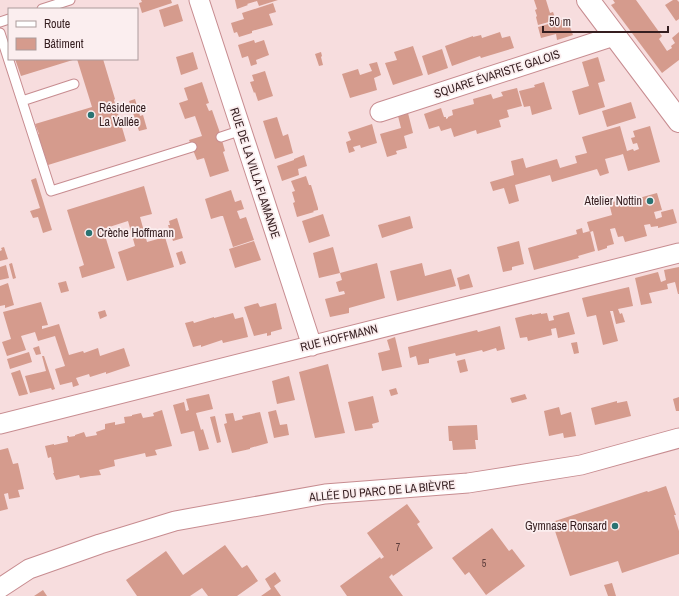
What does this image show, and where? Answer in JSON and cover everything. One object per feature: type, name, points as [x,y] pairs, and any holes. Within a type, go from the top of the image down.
[{"type":"main road","points":[[588,0],[679,121]]},
{"type":"street","name":"RUE DE LA VILLA FLAMANDE","points":[[199,0],[312,346]]},
{"type":"street","name":"SQUARE ÉVARISTE GALOIS","points":[[380,112],[614,36]]},
{"type":"street","name":"RUE HOFFMANN","points":[[0,422],[312,346],[679,253]]},
{"type":"street","name":"ALLÉE DU PARC DE LA BIÈVRE","points":[[0,588],[29,569],[100,544],[175,521],[325,494],[468,483],[581,465],[679,438]]},
{"type":"lane","points":[[45,8],[70,0]]},
{"type":"lane","points":[[0,33],[8,57]]},
{"type":"lane","points":[[9,60],[51,191],[192,147]]},
{"type":"lane","points":[[22,100],[74,84]]},
{"type":"lane","points":[[221,138],[242,130]]},
{"type":"building","points":[[141,0],[171,0],[172,3],[142,13],[139,3],[142,2]]},
{"type":"building","points":[[235,0],[278,0],[259,6],[257,1],[237,9]]},
{"type":"building","points":[[534,0],[546,0],[550,13],[553,12],[556,20],[538,25],[535,10],[537,9]]},
{"type":"building","points":[[613,0],[636,0],[662,36],[659,39],[667,51],[672,48],[671,46],[675,43],[672,38],[679,32],[679,60],[662,73],[611,5],[615,3]]},
{"type":"building","points":[[673,0],[677,0],[679,2],[679,19],[676,21],[665,5]]},
{"type":"building","points":[[273,3],[276,12],[269,14],[273,25],[252,31],[252,33],[239,37],[237,32],[234,33],[231,23],[244,19],[242,13]]},
{"type":"building","points":[[178,4],[183,21],[164,27],[159,10]]},
{"type":"building","points":[[565,19],[567,27],[570,27],[573,35],[557,40],[556,34],[541,38],[538,27]]},
{"type":"building","points":[[500,32],[502,38],[510,36],[514,48],[481,58],[480,56],[452,66],[445,46],[473,36],[481,35],[482,38]]},
{"type":"building","points":[[254,40],[255,43],[264,40],[269,55],[256,60],[257,64],[251,66],[248,56],[242,58],[238,45]]},
{"type":"building","points":[[413,46],[423,75],[393,85],[385,63],[397,60],[394,52]]},
{"type":"building","points":[[442,49],[448,68],[428,75],[422,56]]},
{"type":"building","points":[[193,52],[198,69],[181,75],[176,57]]},
{"type":"building","points":[[321,52],[323,65],[319,66],[315,54]]},
{"type":"building","points":[[598,57],[605,81],[598,83],[605,107],[579,115],[572,91],[589,86],[582,62]]},
{"type":"building","points":[[15,60],[73,60],[21,76]]},
{"type":"building","name":"Résidence La Vallée","points":[[77,60],[103,60],[126,141],[48,165],[39,138],[37,139],[36,135],[39,134],[35,124],[92,107]]},
{"type":"building","points":[[377,62],[381,75],[374,78],[377,90],[350,98],[342,74],[358,69],[360,75],[372,71],[369,64]]},
{"type":"building","points":[[265,71],[273,96],[258,101],[250,82],[254,81],[252,75]]},
{"type":"building","points":[[202,82],[209,103],[206,104],[209,111],[212,110],[219,130],[225,151],[223,152],[229,171],[210,177],[204,158],[197,160],[189,140],[202,136],[195,116],[185,119],[179,103],[188,100],[184,88]]},
{"type":"building","points":[[544,82],[552,109],[532,115],[530,106],[524,107],[519,91],[535,87],[534,85]]},
{"type":"building","points":[[517,88],[522,106],[507,110],[509,117],[499,120],[501,127],[477,134],[476,130],[454,137],[451,128],[441,131],[439,126],[429,129],[424,114],[441,108],[446,119],[453,115],[452,110],[474,104],[473,99],[491,94],[493,99],[503,96],[501,92]]},
{"type":"building","points":[[135,99],[140,116],[143,115],[147,129],[139,131],[129,101]]},
{"type":"building","points":[[631,102],[636,118],[607,127],[602,111]]},
{"type":"building","points":[[408,113],[413,133],[404,136],[407,148],[396,151],[397,154],[387,157],[380,134],[401,128],[398,116]]},
{"type":"building","points":[[277,117],[283,136],[288,134],[293,153],[275,159],[263,121]]},
{"type":"building","points":[[372,124],[377,143],[361,148],[360,145],[353,147],[355,151],[349,153],[346,142],[351,140],[348,132]]},
{"type":"building","points":[[620,126],[627,151],[633,149],[634,151],[639,149],[637,143],[633,144],[631,138],[635,137],[633,131],[650,126],[660,162],[628,171],[623,154],[605,159],[609,173],[600,176],[597,169],[552,182],[550,175],[515,185],[519,201],[509,204],[504,188],[493,191],[490,182],[514,175],[511,161],[523,158],[526,168],[557,159],[560,168],[577,163],[575,156],[587,153],[582,137]]},
{"type":"building","points":[[304,155],[307,166],[298,169],[299,175],[282,181],[277,166]]},
{"type":"building","points":[[306,176],[309,185],[311,185],[318,210],[297,217],[292,192],[295,191],[291,181]]},
{"type":"building","points":[[36,178],[52,230],[43,233],[38,217],[33,218],[30,211],[40,208],[31,180]]},
{"type":"building","name":"Crèche Hoffmann","points":[[144,186],[152,214],[140,217],[147,242],[165,237],[174,267],[127,281],[118,252],[135,246],[128,221],[103,229],[115,268],[82,278],[79,267],[84,265],[67,210]]},
{"type":"building","points":[[231,190],[235,202],[241,200],[244,209],[237,211],[240,219],[246,217],[254,240],[233,247],[223,216],[211,219],[205,199]]},
{"type":"building","points":[[657,193],[662,210],[654,212],[656,219],[662,217],[661,212],[673,209],[677,223],[658,228],[658,226],[651,227],[650,224],[644,225],[647,236],[625,242],[623,236],[618,237],[615,228],[610,229],[614,244],[598,251],[593,231],[590,232],[587,222],[612,215],[609,203],[620,200],[621,203]]},
{"type":"building","points":[[323,214],[330,236],[309,243],[302,221]]},
{"type":"building","points":[[410,216],[413,228],[382,238],[378,225]]},
{"type":"building","points":[[177,218],[183,238],[173,241],[168,225],[170,225],[169,221]]},
{"type":"building","points":[[582,228],[583,233],[590,231],[595,251],[578,256],[579,258],[534,270],[528,248],[577,234],[576,230]]},
{"type":"building","points":[[254,241],[261,260],[235,268],[229,249]]},
{"type":"building","points":[[519,241],[524,264],[512,267],[512,270],[503,272],[497,247]]},
{"type":"building","points":[[4,247],[8,259],[0,261],[0,251],[2,250],[1,248]]},
{"type":"building","points":[[333,247],[340,273],[319,278],[313,253]]},
{"type":"building","points":[[182,251],[186,263],[180,265],[176,253]]},
{"type":"building","points":[[12,263],[16,278],[13,279],[9,264]]},
{"type":"building","points":[[377,263],[385,298],[349,308],[349,313],[330,317],[325,299],[345,294],[344,291],[339,292],[336,282],[342,280],[340,273]]},
{"type":"building","points":[[422,263],[425,276],[451,269],[456,286],[397,301],[390,271]]},
{"type":"building","points":[[6,265],[9,278],[0,280],[0,267]]},
{"type":"building","points":[[679,267],[679,294],[675,282],[667,284],[668,289],[649,293],[652,303],[641,305],[635,278],[658,272],[661,282],[666,280],[664,270]]},
{"type":"building","points":[[469,274],[473,287],[460,290],[457,278]]},
{"type":"building","points":[[66,281],[69,291],[61,293],[58,283]]},
{"type":"building","points":[[8,283],[14,305],[5,308],[5,305],[0,306],[0,286]]},
{"type":"building","points":[[629,287],[633,306],[618,309],[620,314],[622,313],[625,322],[616,324],[613,311],[610,311],[618,341],[603,345],[596,315],[587,317],[582,298]]},
{"type":"building","points":[[41,302],[48,325],[42,326],[42,329],[59,324],[69,355],[83,351],[84,353],[98,348],[100,356],[124,348],[130,366],[106,374],[106,372],[90,377],[89,374],[76,378],[79,385],[73,387],[72,382],[60,385],[55,369],[65,366],[55,336],[38,341],[35,332],[21,336],[26,350],[7,356],[2,342],[11,339],[3,312]]},
{"type":"building","points":[[258,303],[260,307],[276,303],[282,329],[271,332],[271,335],[267,336],[267,333],[254,336],[244,307]]},
{"type":"building","points":[[105,310],[107,316],[100,319],[98,312]]},
{"type":"building","points":[[569,312],[575,334],[558,338],[556,328],[551,329],[552,335],[528,341],[527,337],[520,338],[515,318],[532,314],[547,313],[549,321],[554,320],[553,316]]},
{"type":"building","points":[[233,313],[235,319],[243,317],[248,337],[223,343],[222,340],[201,347],[201,345],[193,347],[185,323],[193,321],[194,323]]},
{"type":"building","points":[[500,326],[505,349],[497,351],[496,348],[483,352],[482,350],[456,356],[455,353],[429,359],[429,363],[418,365],[416,356],[410,358],[408,347],[477,330],[478,332]]},
{"type":"building","points":[[395,337],[402,367],[382,371],[378,353],[390,350],[387,340]]},
{"type":"building","points":[[577,342],[579,353],[574,354],[571,343]]},
{"type":"building","points":[[39,346],[41,354],[36,355],[33,348]]},
{"type":"building","points":[[29,352],[32,362],[10,369],[7,359]]},
{"type":"building","points":[[42,356],[44,356],[55,389],[52,390],[51,388],[30,393],[25,376],[46,371]]},
{"type":"building","points":[[465,359],[468,371],[460,373],[457,361]]},
{"type":"building","points":[[328,364],[345,433],[315,438],[299,372]]},
{"type":"building","points":[[20,370],[28,394],[19,396],[11,373]]},
{"type":"building","points":[[289,376],[295,400],[277,404],[272,381]]},
{"type":"building","points":[[396,388],[398,394],[391,396],[389,390]]},
{"type":"building","points":[[209,394],[213,409],[196,413],[209,449],[199,451],[194,431],[181,434],[173,405],[184,402],[186,411],[189,410],[186,399]]},
{"type":"building","points":[[525,394],[527,399],[512,403],[510,398]]},
{"type":"building","points":[[373,396],[379,422],[372,424],[373,428],[355,431],[348,402]]},
{"type":"building","points":[[679,397],[679,411],[676,411],[673,399]]},
{"type":"building","points":[[617,401],[617,403],[627,401],[631,416],[595,425],[591,408]]},
{"type":"building","points":[[559,407],[561,415],[571,412],[576,436],[564,438],[563,433],[549,436],[544,411]]},
{"type":"building","points":[[162,410],[172,446],[155,450],[157,455],[146,457],[145,453],[114,460],[115,466],[99,470],[101,475],[80,478],[79,475],[56,480],[53,473],[51,457],[48,458],[45,446],[68,442],[67,436],[75,436],[84,432],[86,437],[97,435],[96,432],[105,429],[105,424],[115,422],[115,425],[125,423],[124,417],[141,413],[143,418],[154,416],[153,413]]},
{"type":"building","points":[[276,410],[280,425],[287,424],[289,435],[274,438],[268,412]]},
{"type":"building","points":[[260,412],[268,443],[232,453],[224,424],[227,423],[225,414],[233,413],[235,421],[243,419],[242,416]]},
{"type":"building","points":[[215,416],[221,442],[217,443],[210,417]]},
{"type":"building","points":[[477,425],[478,440],[475,440],[476,449],[453,450],[452,441],[449,441],[448,426]]},
{"type":"building","points":[[8,448],[13,464],[18,463],[24,489],[18,490],[20,497],[9,499],[8,493],[4,494],[8,509],[0,511],[0,450]]},
{"type":"building","name":"Gymnase Ronsard","points":[[666,486],[676,515],[674,515],[679,531],[679,554],[622,573],[618,561],[570,576],[552,522]]},
{"type":"building","points":[[407,504],[420,522],[417,524],[433,548],[393,576],[392,574],[389,577],[403,596],[347,596],[340,586],[380,557],[381,559],[384,557],[367,533]]},
{"type":"building","points":[[492,528],[509,551],[512,549],[525,566],[486,595],[469,572],[465,575],[452,558]]},
{"type":"building","points":[[225,545],[242,568],[247,565],[258,581],[237,596],[208,596],[202,588],[190,596],[137,596],[126,580],[166,551],[183,575]]},
{"type":"building","points":[[275,572],[281,581],[274,586],[281,596],[261,596],[271,589],[265,579]]},
{"type":"building","points":[[612,583],[616,596],[608,596],[604,585]]},
{"type":"building","points":[[43,590],[47,596],[34,596]]},
{"type":"place","name":"Résidence La Vallée","points":[[91,115]]},
{"type":"place","name":"Atelier Nottin","points":[[650,201]]},
{"type":"place","name":"Crèche Hoffmann","points":[[89,233]]},
{"type":"place","name":"Gymnase Ronsard","points":[[615,526]]}]
